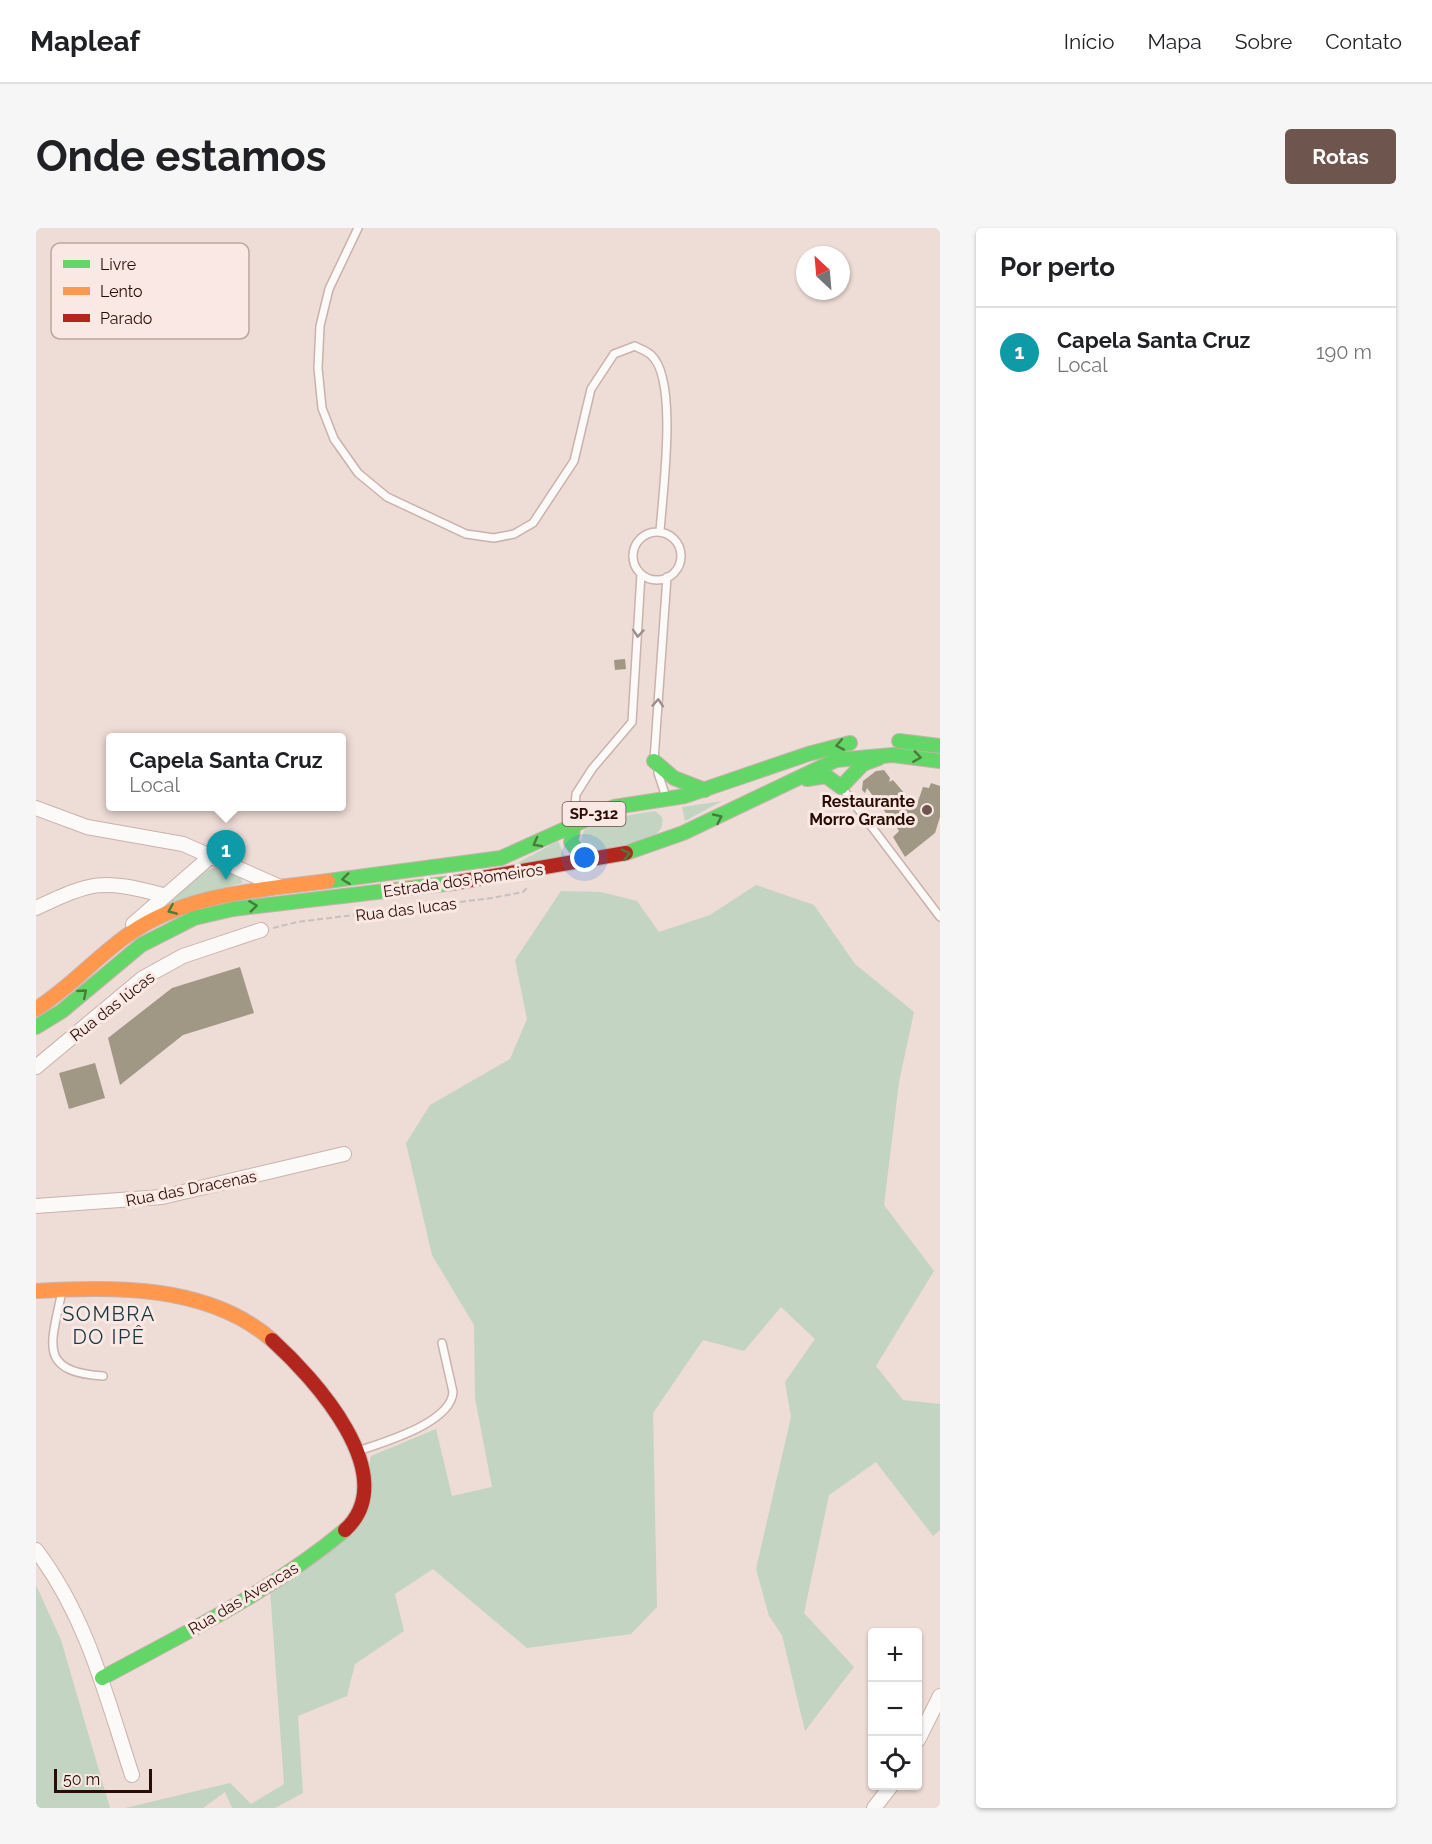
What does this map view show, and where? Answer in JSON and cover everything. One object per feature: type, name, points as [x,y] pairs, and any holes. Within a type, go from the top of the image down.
[{"type":"main road","points":[[884,741],[940,746]]},
{"type":"main road","name":"Estrada dos Romeiros","points":[[36,1008],[66,988],[115,945],[150,921],[190,903],[210,897],[501,858],[528,848],[574,823],[614,807],[667,799],[705,790],[821,749],[864,742]]},
{"type":"main road","name":"Estrada dos Romeiros","points":[[36,1027],[62,1011],[141,945],[194,918],[233,909],[540,870],[631,853],[759,799],[807,772],[836,760],[893,755],[940,762]]},
{"type":"main road","points":[[759,799],[818,775],[831,776],[841,787],[863,764],[893,755]]},
{"type":"main road","points":[[654,761],[674,778],[705,790]]},
{"type":"main road","points":[[664,841],[673,817],[667,799]]},
{"type":"main road","points":[[574,823],[571,842],[586,862]]},
{"type":"main road","name":"Rua das Avencas","points":[[36,1291],[106,1288],[166,1295],[206,1304],[246,1320],[262,1332],[309,1379],[358,1450],[362,1493],[352,1522],[261,1590],[102,1678]]},
{"type":"street","points":[[36,808],[87,827],[169,839],[280,887]]},
{"type":"street","points":[[115,945],[163,895],[210,857]]},
{"type":"street","points":[[36,908],[74,891],[98,884],[121,884],[163,895]]},
{"type":"street","name":"Rua das Iúcas","points":[[36,1066],[142,978],[183,956],[261,930]]},
{"type":"street","name":"Rua das Dracenas","points":[[36,1206],[162,1197],[344,1154]]},
{"type":"street","points":[[36,1550],[69,1600],[102,1678],[132,1775]]},
{"type":"street","points":[[920,1736],[940,1696]]},
{"type":"street","points":[[874,1808],[887,1790]]},
{"type":"lane","points":[[358,228],[329,290],[320,326],[318,368],[322,408],[334,439],[358,473],[387,497],[466,534],[494,538],[514,534],[533,523],[574,461],[591,389],[614,354],[635,346],[653,356],[662,376],[668,421],[660,532]]},
{"type":"lane","points":[[574,823],[576,794],[592,769],[632,722],[641,574],[633,556],[636,543],[646,534],[660,532],[672,537],[681,555],[677,568],[667,577],[654,580],[641,574]]},
{"type":"lane","points":[[667,577],[654,761],[667,799]]},
{"type":"lane","points":[[841,787],[940,917]]},
{"type":"lane","points":[[62,1289],[54,1334],[55,1359],[60,1366],[69,1370],[103,1376]]},
{"type":"lane","points":[[358,1450],[387,1441],[445,1413],[453,1392],[442,1343]]},
{"type":"path","name":"Rua das Iucas","points":[[261,930],[297,921],[510,895],[523,892],[534,883],[540,870]]},
{"type":"green space","points":[[722,801],[685,821],[682,807]]},
{"type":"green space","points":[[655,811],[662,817],[662,824],[661,829],[651,836],[605,849],[589,848],[581,841],[584,830],[606,819]]},
{"type":"green space","points":[[558,841],[566,859],[510,867]]},
{"type":"green space","points":[[220,867],[241,876],[242,883],[166,904],[202,871]]},
{"type":"green space","points":[[756,885],[814,905],[855,964],[914,1012],[899,1082],[884,1205],[934,1271],[876,1366],[903,1400],[940,1404],[940,1530],[933,1536],[876,1462],[829,1495],[804,1613],[854,1667],[805,1731],[782,1635],[769,1616],[756,1569],[791,1417],[785,1382],[815,1339],[781,1307],[744,1351],[703,1340],[653,1413],[657,1607],[631,1634],[527,1648],[433,1569],[395,1594],[404,1631],[355,1664],[347,1696],[298,1716],[303,1793],[275,1808],[232,1808],[225,1792],[203,1808],[125,1808],[230,1783],[251,1804],[284,1784],[270,1590],[359,1522],[371,1456],[436,1429],[452,1496],[492,1487],[475,1398],[474,1325],[432,1255],[406,1143],[430,1105],[510,1059],[527,1019],[515,960],[561,891],[601,892],[637,901],[659,932],[710,915]]},
{"type":"green space","points":[[36,1585],[61,1640],[110,1808],[36,1808]]},
{"type":"building","points":[[625,659],[626,669],[615,670],[614,660]]},
{"type":"building","points":[[884,770],[890,778],[889,782],[893,780],[916,807],[923,787],[929,788],[931,783],[940,786],[940,817],[935,833],[905,857],[893,837],[899,831],[896,822],[892,821],[867,788],[865,793],[862,790],[863,781],[876,771]]},
{"type":"building","points":[[240,967],[254,1013],[183,1035],[120,1085],[108,1038],[172,988]]},
{"type":"building","points":[[95,1063],[105,1098],[69,1109],[59,1073]]},
{"type":"traffic: fast","points":[[899,741],[940,746]]},
{"type":"traffic: fast","points":[[328,881],[501,858],[614,807],[685,796],[808,754],[850,743]]},
{"type":"traffic: fast","points":[[626,853],[683,833],[836,760],[893,755],[940,761]]},
{"type":"traffic: fast","points":[[807,779],[826,776],[841,787],[863,764],[879,758]]},
{"type":"traffic: fast","points":[[654,761],[674,778],[705,790]]},
{"type":"traffic: fast","points":[[574,823],[571,842],[586,862]]},
{"type":"traffic: fast","points":[[36,1027],[62,1011],[141,945],[194,918],[233,909],[453,883]]},
{"type":"traffic: fast","points":[[102,1678],[258,1592],[288,1573],[345,1530]]},
{"type":"traffic: slow","points":[[36,1009],[60,992],[105,952],[152,920],[175,910],[225,896],[328,881]]},
{"type":"traffic: slow","points":[[36,1291],[129,1290],[190,1299],[220,1308],[247,1322],[272,1340]]},
{"type":"traffic: jam","points":[[453,883],[626,853]]},
{"type":"traffic: jam","points":[[272,1340],[329,1402],[359,1456],[364,1483],[360,1508],[345,1530]]},
{"type":"place","name":"Restaurante Morro Grande","points":[[927,810]]},
{"type":"place","name":"Capela Santa Cruz","points":[[226,880]]},
{"type":"district","name":"SOMBRA DO IPÊ","points":[[109,1326]]}]
